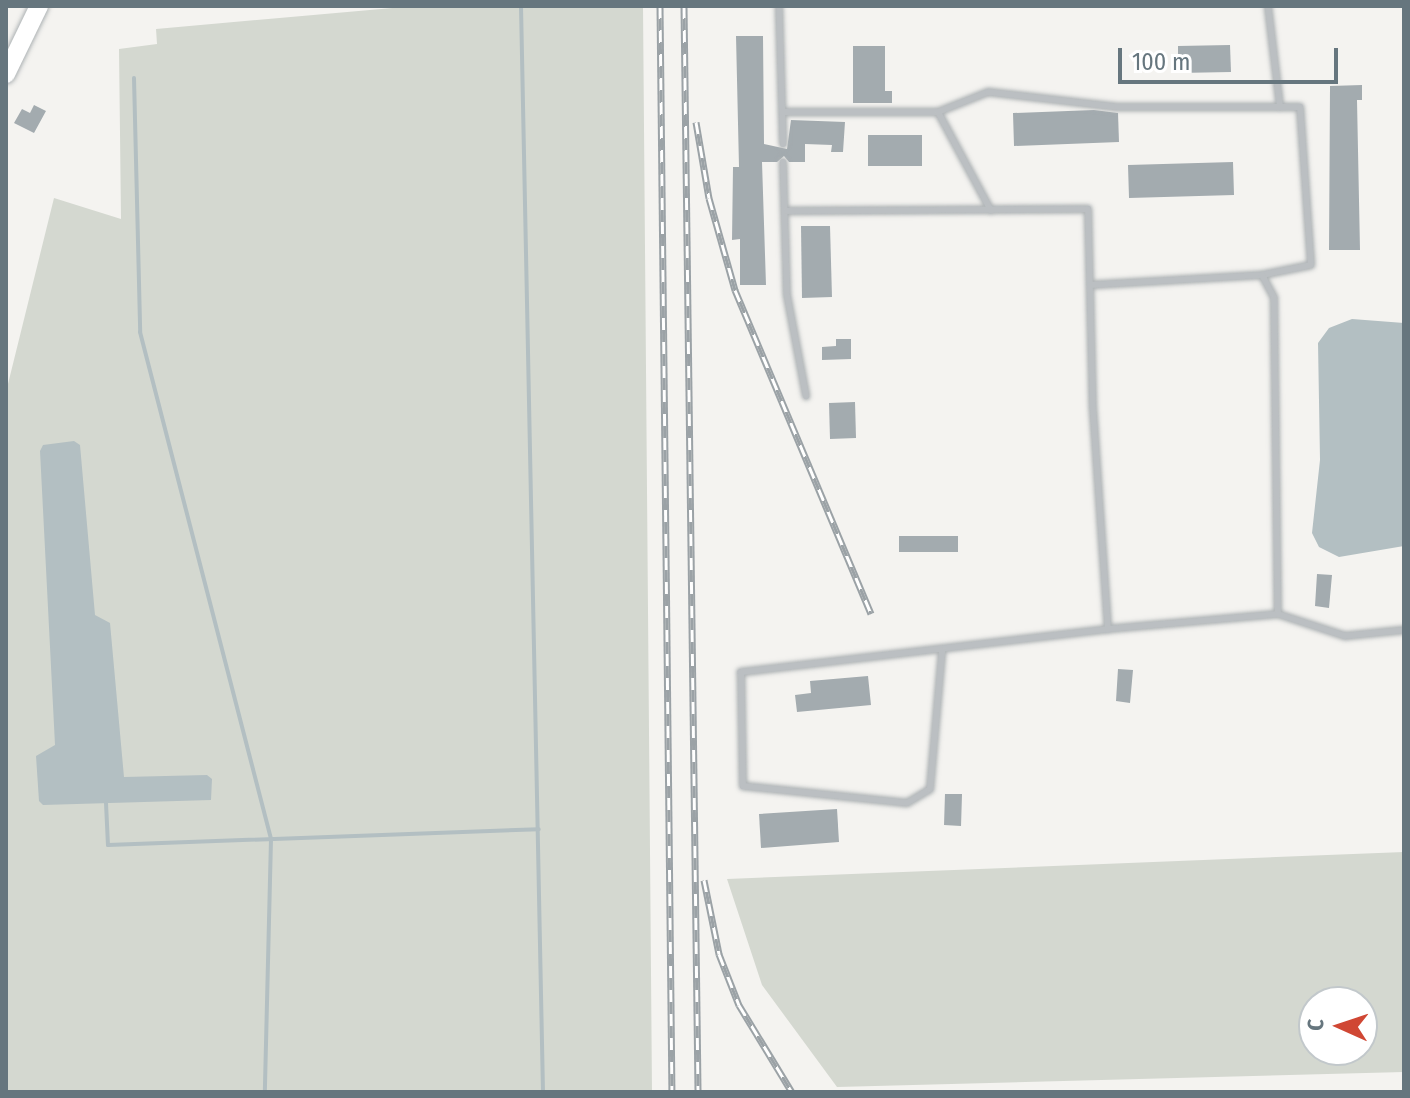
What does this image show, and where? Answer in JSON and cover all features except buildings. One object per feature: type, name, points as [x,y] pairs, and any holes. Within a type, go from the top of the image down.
[{"type":"main road","points":[[6,74],[39,6]]},
{"type":"lane","points":[[779,6],[783,144]]},
{"type":"lane","points":[[1268,6],[1274,27],[1280,107]]},
{"type":"lane","points":[[782,112],[938,112],[988,92],[1117,107],[1300,107],[1311,265],[1262,275],[1090,285]]},
{"type":"lane","points":[[938,112],[991,211]]},
{"type":"lane","points":[[783,162],[787,211],[787,295],[806,396]]},
{"type":"lane","points":[[787,211],[1088,209],[1108,629]]},
{"type":"lane","points":[[1262,275],[1274,298],[1278,614]]},
{"type":"lane","points":[[942,651],[930,789],[907,803],[743,786],[741,672],[942,651],[1108,629],[1278,614],[1345,636],[1404,630]]},
{"type":"shaded area","points":[[415,6],[643,6],[652,1092],[6,1092],[6,392],[54,198],[121,219],[119,49],[157,44],[156,29]]},
{"type":"shaded area","points":[[1352,319],[1404,323],[1404,546],[1339,557],[1319,547],[1312,533],[1320,460],[1318,343],[1329,328]]},
{"type":"shaded area","points":[[74,441],[80,445],[95,615],[110,623],[124,777],[207,775],[212,779],[211,800],[43,805],[39,801],[36,756],[55,745],[40,451],[43,445]]},
{"type":"shaded area","points":[[1404,852],[1404,1072],[837,1087],[762,985],[727,879]]},
{"type":"waterway","points":[[521,6],[543,1092]]},
{"type":"waterway","points":[[134,78],[140,332],[271,839],[265,1092]]},
{"type":"waterway","points":[[106,803],[108,845],[539,829]]},
{"type":"railway","points":[[660,6],[672,1092]]},
{"type":"railway","points":[[684,6],[698,1092]]},
{"type":"railway","points":[[696,122],[709,198],[735,290],[871,614]]},
{"type":"railway","points":[[704,880],[719,954],[739,1005],[792,1092]]}]
